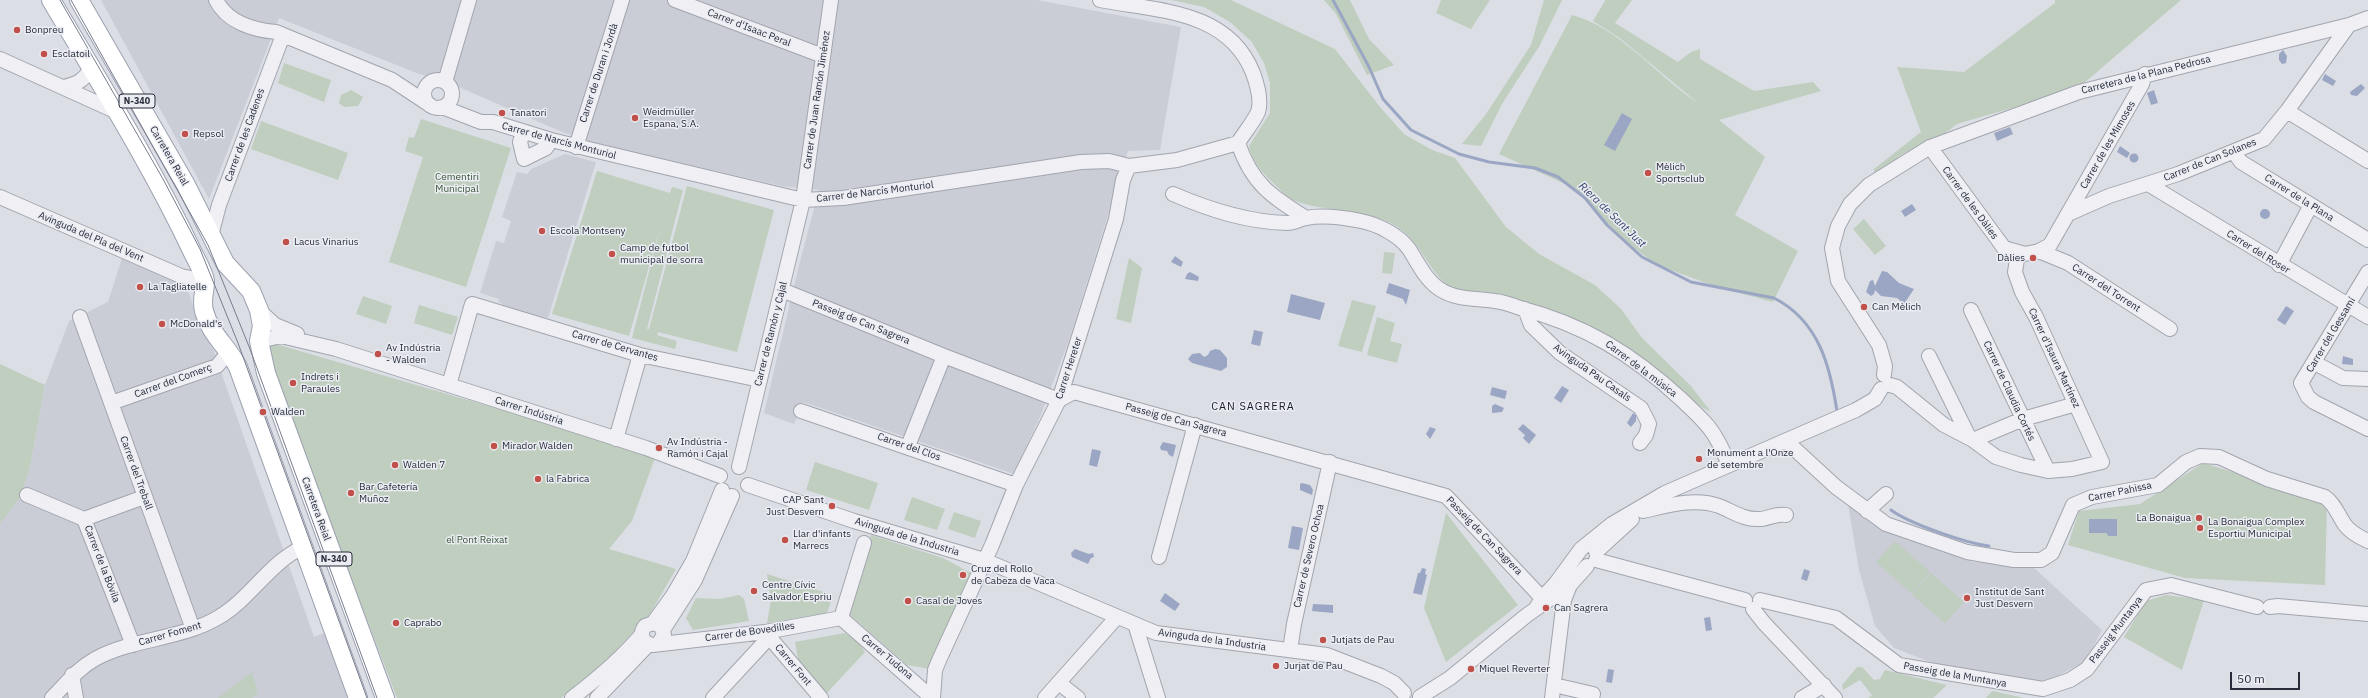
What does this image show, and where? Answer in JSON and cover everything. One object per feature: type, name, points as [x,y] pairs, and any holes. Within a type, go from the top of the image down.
[{"type":"main road","name":"N-340","points":[[51,0],[115,111],[195,278],[211,330],[230,353],[303,546],[358,698]]},
{"type":"main road","name":"Carretera Reial","points":[[79,0],[186,185],[225,263],[251,291],[259,310],[262,326],[259,341],[266,373],[385,698]]},
{"type":"main road","points":[[195,278],[232,271]]},
{"type":"main road","points":[[230,353],[246,351],[259,341]]},
{"type":"street","name":"Carrer de Narcís Monturiol","points":[[216,0],[234,20],[260,30],[283,35],[392,80],[436,106],[481,122],[493,122],[523,133],[576,147],[803,200],[842,198],[1082,162],[1109,161],[1129,166],[1177,160],[1238,143]]},
{"type":"street","points":[[445,82],[469,0]]},
{"type":"street","name":"Carrer de Duran i Jordà","points":[[576,147],[622,0]]},
{"type":"street","name":"Carrer d'Isaac Peral","points":[[675,0],[823,56]]},
{"type":"street","name":"Carrer de Juan Ramón Jiménez","points":[[803,200],[831,0]]},
{"type":"street","points":[[1100,0],[1188,16],[1208,23],[1227,35],[1249,64],[1259,94],[1258,111],[1238,143],[1245,164],[1270,194],[1306,218]]},
{"type":"street","name":"Carretera de la Plana Pedrosa","points":[[1885,383],[1885,366],[1879,345],[1838,281],[1832,248],[1838,226],[1850,204],[1872,184],[1930,147],[2079,92],[2145,74],[2349,25],[2368,18]]},
{"type":"street","name":"Carrer de Can Solanes","points":[[2068,214],[2109,196],[2148,184],[2234,152],[2264,139],[2287,111],[2349,25]]},
{"type":"street","name":"Carrer de les Cadenes","points":[[211,236],[219,206],[283,35]]},
{"type":"street","points":[[0,59],[115,111]]},
{"type":"street","points":[[63,87],[76,84],[85,79],[91,69]]},
{"type":"street","name":"Carrer de les Mimoses","points":[[2068,214],[2142,84],[2145,74]]},
{"type":"street","points":[[392,80],[429,83],[432,81],[445,82],[451,87],[452,95],[449,103],[436,106],[427,101],[425,92],[429,83]]},
{"type":"street","name":"Carrer de Narcís Monturiol","points":[[452,95],[468,108],[485,114],[493,122]]},
{"type":"street","points":[[2287,111],[2368,161]]},
{"type":"street","points":[[523,133],[520,142],[523,161],[546,148],[551,140]]},
{"type":"street","name":"Carrer de les Dàlies","points":[[1930,147],[1998,242],[2004,248],[2018,253]]},
{"type":"street","name":"Carrer de la Plana","points":[[2234,152],[2241,162],[2368,240]]},
{"type":"street","name":"Carrer Hereter","points":[[933,698],[937,664],[992,545],[1016,485],[1059,400],[1116,219],[1123,180],[1129,166]]},
{"type":"street","name":"Carrer del Roser","points":[[2148,184],[2278,265],[2368,317]]},
{"type":"street","points":[[1174,194],[1209,210],[1261,221],[1289,223],[1306,218],[1326,217],[1362,221],[1394,235],[1408,248],[1423,271],[1440,289],[1461,297],[1497,301],[1526,309]]},
{"type":"street","name":"Avinguda del Pla del Vent","points":[[0,197],[195,278]]},
{"type":"street","name":"Carrer de Ramón y Cajal","points":[[739,467],[803,200]]},
{"type":"street","points":[[2278,265],[2311,205]]},
{"type":"street","points":[[2018,253],[2039,251],[2050,245],[2068,214]]},
{"type":"street","name":"Carrer del Torrent","points":[[2039,251],[2068,263],[2170,329]]},
{"type":"street","name":"Carrer d'Isaura Martínez","points":[[2018,253],[2015,272],[2018,280],[2102,462],[2078,468],[2048,471]]},
{"type":"street","name":"Carrer del Gessamí","points":[[2368,272],[2315,363],[2301,383],[2308,398],[2368,429]]},
{"type":"street","name":"Passeig de Can Sagrera","points":[[782,290],[944,356],[1059,400],[1074,392],[1330,462],[1446,496],[1539,603]]},
{"type":"street","name":"Carrer de Cervantes","points":[[449,385],[472,304],[640,355],[760,380]]},
{"type":"street","name":"Avinguda Pau Casals","points":[[1526,309],[1531,325],[1560,353],[1641,408],[1649,424],[1646,435],[1640,443]]},
{"type":"street","name":"Carrer de la música","points":[[1526,309],[1576,326],[1620,350],[1652,375],[1702,419],[1716,437],[1729,464]]},
{"type":"street","points":[[259,310],[274,325],[336,349]]},
{"type":"street","name":"Carrer de Claudia Cortés","points":[[1971,310],[2048,471]]},
{"type":"street","name":"Carrer del Treball","points":[[80,317],[193,629]]},
{"type":"street","points":[[259,341],[281,336],[336,349]]},
{"type":"street","name":"Carrer Indústria","points":[[336,349],[646,448],[720,476]]},
{"type":"street","name":"Carrer del Comerç","points":[[111,403],[217,366],[230,353]]},
{"type":"street","points":[[616,439],[640,355]]},
{"type":"street","points":[[908,446],[944,356]]},
{"type":"street","points":[[1929,356],[1971,438]]},
{"type":"street","points":[[2315,363],[2343,378],[2368,379]]},
{"type":"street","points":[[1539,603],[1579,552],[1612,524],[1665,493],[1856,410],[1875,399],[1885,383],[1897,387],[1944,424],[1971,438],[1996,457],[2021,466],[2048,471]]},
{"type":"street","points":[[1971,438],[2024,419],[2076,404]]},
{"type":"street","name":"Carrer del Clos","points":[[801,411],[908,446],[1016,485]]},
{"type":"street","points":[[1159,557],[1195,425]]},
{"type":"street","name":"Carrer Pahissa","points":[[1786,441],[1836,487],[1867,511],[1897,529],[1967,552],[2015,554],[2037,561],[2048,556],[2073,505],[2092,497],[2158,484],[2186,462],[2200,456],[2219,457],[2267,480],[2325,497],[2330,500],[2353,534],[2368,541]]},
{"type":"street","name":"Carrer de Severo Ochoa","points":[[1290,650],[1294,624],[1330,462]]},
{"type":"street","points":[[739,467],[748,476],[748,485],[742,494],[727,493],[719,481],[720,476],[728,468],[739,467]]},
{"type":"street","name":"Avinguda de la Industria","points":[[748,485],[854,521],[984,560],[1156,633],[1327,655],[1394,683],[1403,696]]},
{"type":"street","points":[[597,698],[653,635],[672,597],[693,561],[727,493]]},
{"type":"street","points":[[1867,511],[1886,494]]},
{"type":"street","name":"Carrer de la Bòvila","points":[[27,495],[84,519],[133,645]]},
{"type":"street","points":[[84,519],[144,497]]},
{"type":"street","points":[[1403,696],[1411,691],[1420,697],[1450,678],[1539,603],[1570,585],[1593,559],[1651,501]]},
{"type":"street","points":[[1641,511],[1674,504],[1709,503],[1740,516],[1759,519],[1778,514],[1786,515]]},
{"type":"street","points":[[841,618],[864,543]]},
{"type":"street","name":"Carrer Foment","points":[[52,698],[72,675],[95,659],[133,645],[193,629],[210,622],[226,612],[281,560],[303,546]]},
{"type":"street","name":"Passeig de la Muntanya","points":[[1579,552],[1586,547],[1593,559],[1753,603],[1836,618],[1899,665],[2008,684],[2043,689],[2048,688]]},
{"type":"street","points":[[1570,585],[1564,600],[1553,691],[1593,694],[1592,698]]},
{"type":"street","name":"Passeig Muntanya","points":[[2048,688],[2070,680],[2087,669],[2146,590],[2171,585],[2264,607],[2278,606],[2368,614]]},
{"type":"street","points":[[1753,603],[1764,624],[1835,698]]},
{"type":"street","points":[[1045,698],[1117,616]]},
{"type":"street","name":"Carrer de Bovedilles","points":[[653,635],[765,632],[841,618]]},
{"type":"street","name":"Carrer Tudona","points":[[841,618],[933,698]]},
{"type":"street","points":[[1135,624],[1158,698]]},
{"type":"street","points":[[713,698],[763,644],[765,632]]},
{"type":"street","name":"Carrer Font","points":[[765,632],[821,698]]},
{"type":"street","points":[[572,698],[593,682],[632,645],[653,635]]},
{"type":"street","points":[[72,675],[76,698]]},
{"type":"street","points":[[1059,683],[1078,698]]},
{"type":"street","points":[[1802,698],[1824,685]]},
{"type":"shaded area","points":[[101,0],[1037,0],[1181,27],[1160,150],[1128,151],[1069,340],[1040,417],[1014,474],[803,402],[794,424],[764,413],[799,265],[819,190],[782,186],[594,143],[562,132],[445,81],[419,74],[279,18],[209,199]]},
{"type":"shaded area","name":"Escola Montseny","points":[[565,154],[596,162],[548,318],[502,308],[503,304],[498,302],[499,299],[480,293],[496,241],[504,243],[511,221],[502,217],[517,172],[527,174],[531,169]]},
{"type":"shaded area","points":[[122,258],[173,279],[189,293],[200,326],[213,349],[314,637],[330,631],[354,698],[0,698],[0,524],[21,496],[30,467],[45,385],[69,321],[108,302]]},
{"type":"shaded area","name":"Institut de Sant Just Desvern","points":[[1848,504],[1892,533],[1973,562],[2033,567],[2102,630],[2086,661],[2044,683],[1967,672],[1933,663],[1894,648],[1875,626],[1859,570]]},
{"type":"green space","points":[[1171,0],[1231,0],[1335,49],[1380,107],[1404,134],[1432,150],[1455,158],[1506,227],[1539,254],[1595,285],[1621,309],[1642,338],[1691,386],[1711,412],[1692,402],[1631,353],[1457,292],[1448,286],[1434,271],[1411,238],[1392,224],[1379,218],[1367,215],[1297,202],[1281,191],[1260,169],[1252,156],[1249,146],[1270,113],[1270,83],[1264,63],[1252,42],[1230,22],[1204,7]]},
{"type":"green space","points":[[1324,0],[1350,0],[1369,39],[1394,65],[1367,75],[1336,14]]},
{"type":"green space","points":[[1441,0],[1490,0],[1471,29],[1436,13]]},
{"type":"green space","points":[[1544,0],[1562,0],[1540,45],[1502,104],[1481,146],[1462,144],[1486,114],[1531,45]]},
{"type":"green space","name":"Mèlich Sportsclub","points":[[1604,0],[1632,0],[1615,23],[1678,62],[1691,52],[1700,49],[1700,59],[1754,91],[1813,82],[1821,91],[1719,120],[1765,157],[1735,215],[1798,251],[1773,302],[1720,288],[1657,265],[1621,238],[1574,188],[1499,154],[1572,15],[1589,21],[1622,41],[1698,103],[1621,39],[1593,21],[1605,1]]},
{"type":"green space","points":[[2055,0],[2181,0],[2077,89],[1957,124],[1944,134],[1901,155],[1874,176],[1874,169],[1921,132],[1897,67],[1964,72],[2055,3]]},
{"type":"green space","points":[[284,63],[331,80],[324,102],[278,83]]},
{"type":"green space","points":[[351,90],[363,97],[358,106],[344,107],[339,103],[341,95]]},
{"type":"green space","name":"Cementiri Municipal","points":[[421,119],[511,148],[466,287],[389,262],[423,157],[405,151],[409,137],[414,138]]},
{"type":"green space","points":[[261,121],[348,153],[338,180],[251,149]]},
{"type":"green space","points":[[597,171],[670,193],[672,187],[683,190],[647,329],[649,329],[687,186],[774,210],[737,352],[658,332],[657,335],[677,341],[675,349],[632,338],[661,225],[629,336],[552,314]]},
{"type":"green space","points":[[1864,219],[1886,246],[1875,255],[1853,229]]},
{"type":"green space","points":[[1384,252],[1395,253],[1392,274],[1382,273]]},
{"type":"green space","points":[[1129,258],[1142,268],[1131,323],[1116,319]]},
{"type":"green space","points":[[363,296],[392,306],[386,324],[356,314]]},
{"type":"green space","points":[[1352,300],[1376,306],[1362,352],[1338,346]]},
{"type":"green space","points":[[419,305],[458,317],[452,335],[414,323]]},
{"type":"green space","points":[[1377,317],[1395,323],[1390,341],[1402,344],[1397,363],[1367,355]]},
{"type":"green space","name":"el Pont Reixat","points":[[276,344],[656,455],[632,521],[609,549],[676,569],[650,614],[585,684],[561,698],[397,698],[269,364],[268,345]]},
{"type":"green space","points":[[0,364],[45,385],[30,467],[21,496],[0,524]]},
{"type":"green space","points":[[815,462],[878,483],[869,510],[806,490]]},
{"type":"green space","name":"La Bonaigua Complex Esportiu Municipal","points":[[2203,463],[2327,501],[2325,585],[2185,578],[2068,545],[2079,511],[2140,504]]},
{"type":"green space","points":[[912,497],[945,509],[937,530],[904,520]]},
{"type":"green space","points":[[954,512],[981,521],[975,538],[948,529]]},
{"type":"green space","points":[[1446,513],[1518,605],[1446,662],[1424,608]]},
{"type":"green space","points":[[871,535],[943,558],[971,573],[931,669],[907,665],[849,614]]},
{"type":"green space","points":[[1895,541],[1930,572],[1912,594],[1876,562]]},
{"type":"green space","points":[[1931,573],[1964,602],[1945,623],[1912,595]]},
{"type":"green space","points":[[767,574],[833,595],[827,613],[767,623],[771,600]]},
{"type":"green space","points":[[739,595],[744,599],[749,621],[693,630],[686,618],[696,598],[720,599]]},
{"type":"green space","points":[[2166,595],[2204,600],[2182,670],[2124,637],[2146,601]]},
{"type":"green space","points":[[845,633],[859,643],[865,652],[825,695],[798,659],[795,642]]},
{"type":"green space","points":[[1857,667],[1862,667],[1874,680],[1880,679],[1885,670],[1947,685],[1933,698],[1868,698],[1872,695],[1860,680],[1843,690],[1842,685]]},
{"type":"green space","points":[[252,672],[258,693],[252,698],[218,698]]},
{"type":"green space","points":[[1993,691],[2024,698],[1986,698]]},
{"type":"water","points":[[2283,50],[2287,56],[2286,63],[2282,64],[2279,60],[2279,54]]},
{"type":"water","points":[[2325,74],[2336,81],[2333,86],[2322,80]]},
{"type":"water","points":[[2361,84],[2365,88],[2357,96],[2351,95],[2350,92]]},
{"type":"water","points":[[2154,90],[2158,103],[2151,105],[2147,93]]},
{"type":"water","points":[[1622,113],[1632,119],[1615,151],[1604,145]]},
{"type":"water","points":[[2010,127],[2013,134],[1997,141],[1994,133]]},
{"type":"water","points":[[2120,146],[2130,153],[2127,158],[2117,152]]},
{"type":"water","points":[[2134,153],[2139,158],[2134,163],[2129,158]]},
{"type":"water","points":[[1912,204],[1916,210],[1905,217],[1901,211]]},
{"type":"water","points":[[2263,209],[2267,209],[2270,214],[2267,219],[2263,219],[2260,216],[2260,212]]},
{"type":"water","points":[[1175,256],[1183,262],[1181,267],[1171,262]]},
{"type":"water","points":[[1882,271],[1887,272],[1899,283],[1914,289],[1904,304],[1897,298],[1881,296],[1875,290],[1874,294],[1871,296],[1866,292],[1870,281],[1873,280],[1875,286]]},
{"type":"water","points":[[1190,272],[1199,277],[1198,281],[1185,279],[1187,274]]},
{"type":"water","points":[[1389,283],[1410,290],[1406,305],[1403,299],[1386,293]]},
{"type":"water","points":[[1291,294],[1325,303],[1320,320],[1287,312]]},
{"type":"water","points":[[2286,306],[2294,311],[2285,325],[2277,320]]},
{"type":"water","points":[[1254,330],[1263,332],[1260,346],[1251,344]]},
{"type":"water","points":[[1215,349],[1220,350],[1227,358],[1227,367],[1221,371],[1192,363],[1188,359],[1192,354],[1200,353],[1204,357],[1208,355],[1210,351]]},
{"type":"water","points":[[2343,356],[2353,359],[2353,365],[2342,364]]},
{"type":"water","points":[[1562,386],[1569,390],[1561,403],[1554,398]]},
{"type":"water","points":[[1492,387],[1507,391],[1505,399],[1490,395]]},
{"type":"water","points":[[1495,404],[1504,408],[1502,412],[1492,413],[1492,406]]},
{"type":"water","points":[[1633,413],[1636,415],[1636,421],[1631,427],[1627,423]]},
{"type":"water","points":[[1523,424],[1536,435],[1529,444],[1523,438],[1525,435],[1518,429]]},
{"type":"water","points":[[1430,427],[1436,429],[1430,439],[1426,434]]},
{"type":"water","points":[[1163,442],[1176,445],[1173,457],[1169,455],[1167,451],[1161,450],[1160,447]]},
{"type":"water","points":[[1092,449],[1101,451],[1097,467],[1089,465]]},
{"type":"water","points":[[1300,484],[1310,485],[1313,490],[1312,495],[1300,490]]},
{"type":"water","points":[[2089,519],[2117,519],[2117,536],[2108,536],[2107,533],[2089,533]]},
{"type":"water","points":[[1292,526],[1303,528],[1299,550],[1288,548]]},
{"type":"water","points":[[1075,549],[1089,554],[1093,553],[1094,557],[1091,558],[1088,564],[1072,557],[1071,553]]},
{"type":"water","points":[[1422,568],[1426,569],[1425,574],[1427,575],[1422,595],[1413,593],[1418,573],[1420,573]]},
{"type":"water","points":[[1804,569],[1810,571],[1807,581],[1801,579]]},
{"type":"water","points":[[1165,593],[1180,604],[1175,611],[1160,601]]},
{"type":"water","points":[[1313,604],[1333,605],[1333,613],[1312,611]]},
{"type":"water","points":[[1710,617],[1712,630],[1706,631],[1704,618]]},
{"type":"water","points":[[1608,669],[1614,670],[1612,683],[1606,682]]},
{"type":"waterway","name":"Riera de Sant Just","points":[[1333,0],[1369,67],[1383,99],[1411,130],[1459,154],[1489,162],[1535,168],[1558,177],[1585,198],[1607,225],[1642,257],[1691,282],[1774,298],[1802,319],[1820,346],[1831,378],[1837,411]]},
{"type":"waterway","name":"Riera de Sant Just","points":[[1891,510],[1924,527],[1967,541],[1989,546]]},
{"type":"tram line","points":[[60,0],[163,179],[200,249],[238,343],[367,698]]},
{"type":"tram line","points":[[71,0],[208,245],[250,349],[377,698]]},
{"type":"place","name":"Bonpreu","points":[[17,30]]},
{"type":"place","name":"Esclatoil","points":[[44,54]]},
{"type":"place","name":"Tanatori","points":[[502,113]]},
{"type":"place","name":"Weidmüller Espana, S.A.","points":[[635,118]]},
{"type":"place","name":"Repsol","points":[[185,134]]},
{"type":"place","name":"Mèlich Sportsclub","points":[[1648,173]]},
{"type":"place","name":"Escola Montseny","points":[[542,231]]},
{"type":"place","name":"Lacus Vinarius","points":[[286,242]]},
{"type":"place","name":"Camp de futbol municipal de sorra","points":[[612,254]]},
{"type":"place","name":"Dàlies","points":[[2033,258]]},
{"type":"place","name":"La Tagliatelle","points":[[140,287]]},
{"type":"place","name":"Can Mèlich","points":[[1864,307]]},
{"type":"place","name":"McDonald's","points":[[162,324]]},
{"type":"place","name":"Av Indústria - Walden","points":[[378,354]]},
{"type":"place","name":"Indrets i Paraules","points":[[293,383]]},
{"type":"place","name":"Walden","points":[[263,412]]},
{"type":"place","name":"Mirador Walden","points":[[494,446]]},
{"type":"place","name":"Av Indústria - Ramón i Cajal","points":[[659,448]]},
{"type":"place","name":"Monument a l'Onze de setembre","points":[[1699,459]]},
{"type":"place","name":"Walden 7","points":[[395,465]]},
{"type":"place","name":"la Fabrica","points":[[538,479]]},
{"type":"place","name":"Bar Cafetería Muñoz","points":[[351,493]]},
{"type":"place","name":"CAP Sant Just Desvern","points":[[832,506]]},
{"type":"place","name":"La Bonaigua","points":[[2199,518]]},
{"type":"place","name":"La Bonaigua Complex Esportiu Municipal","points":[[2200,528]]},
{"type":"place","name":"Llar d'infants Marrecs","points":[[785,540]]},
{"type":"place","name":"Cruz del Rollo de Cabeza de Vaca","points":[[963,575]]},
{"type":"place","name":"Centre Cívic Salvador Espriu","points":[[754,591]]},
{"type":"place","name":"Institut de Sant Just Desvern","points":[[1967,598]]},
{"type":"place","name":"Casal de Joves","points":[[908,601]]},
{"type":"place","name":"Can Sagrera","points":[[1546,608]]},
{"type":"place","name":"Caprabo","points":[[396,623]]},
{"type":"place","name":"Jutjats de Pau","points":[[1323,640]]},
{"type":"place","name":"Jurjat de Pau","points":[[1276,666]]},
{"type":"place","name":"Miquel Reverter","points":[[1471,669]]},
{"type":"district","name":"CAN SAGRERA","points":[[1253,407]]}]
